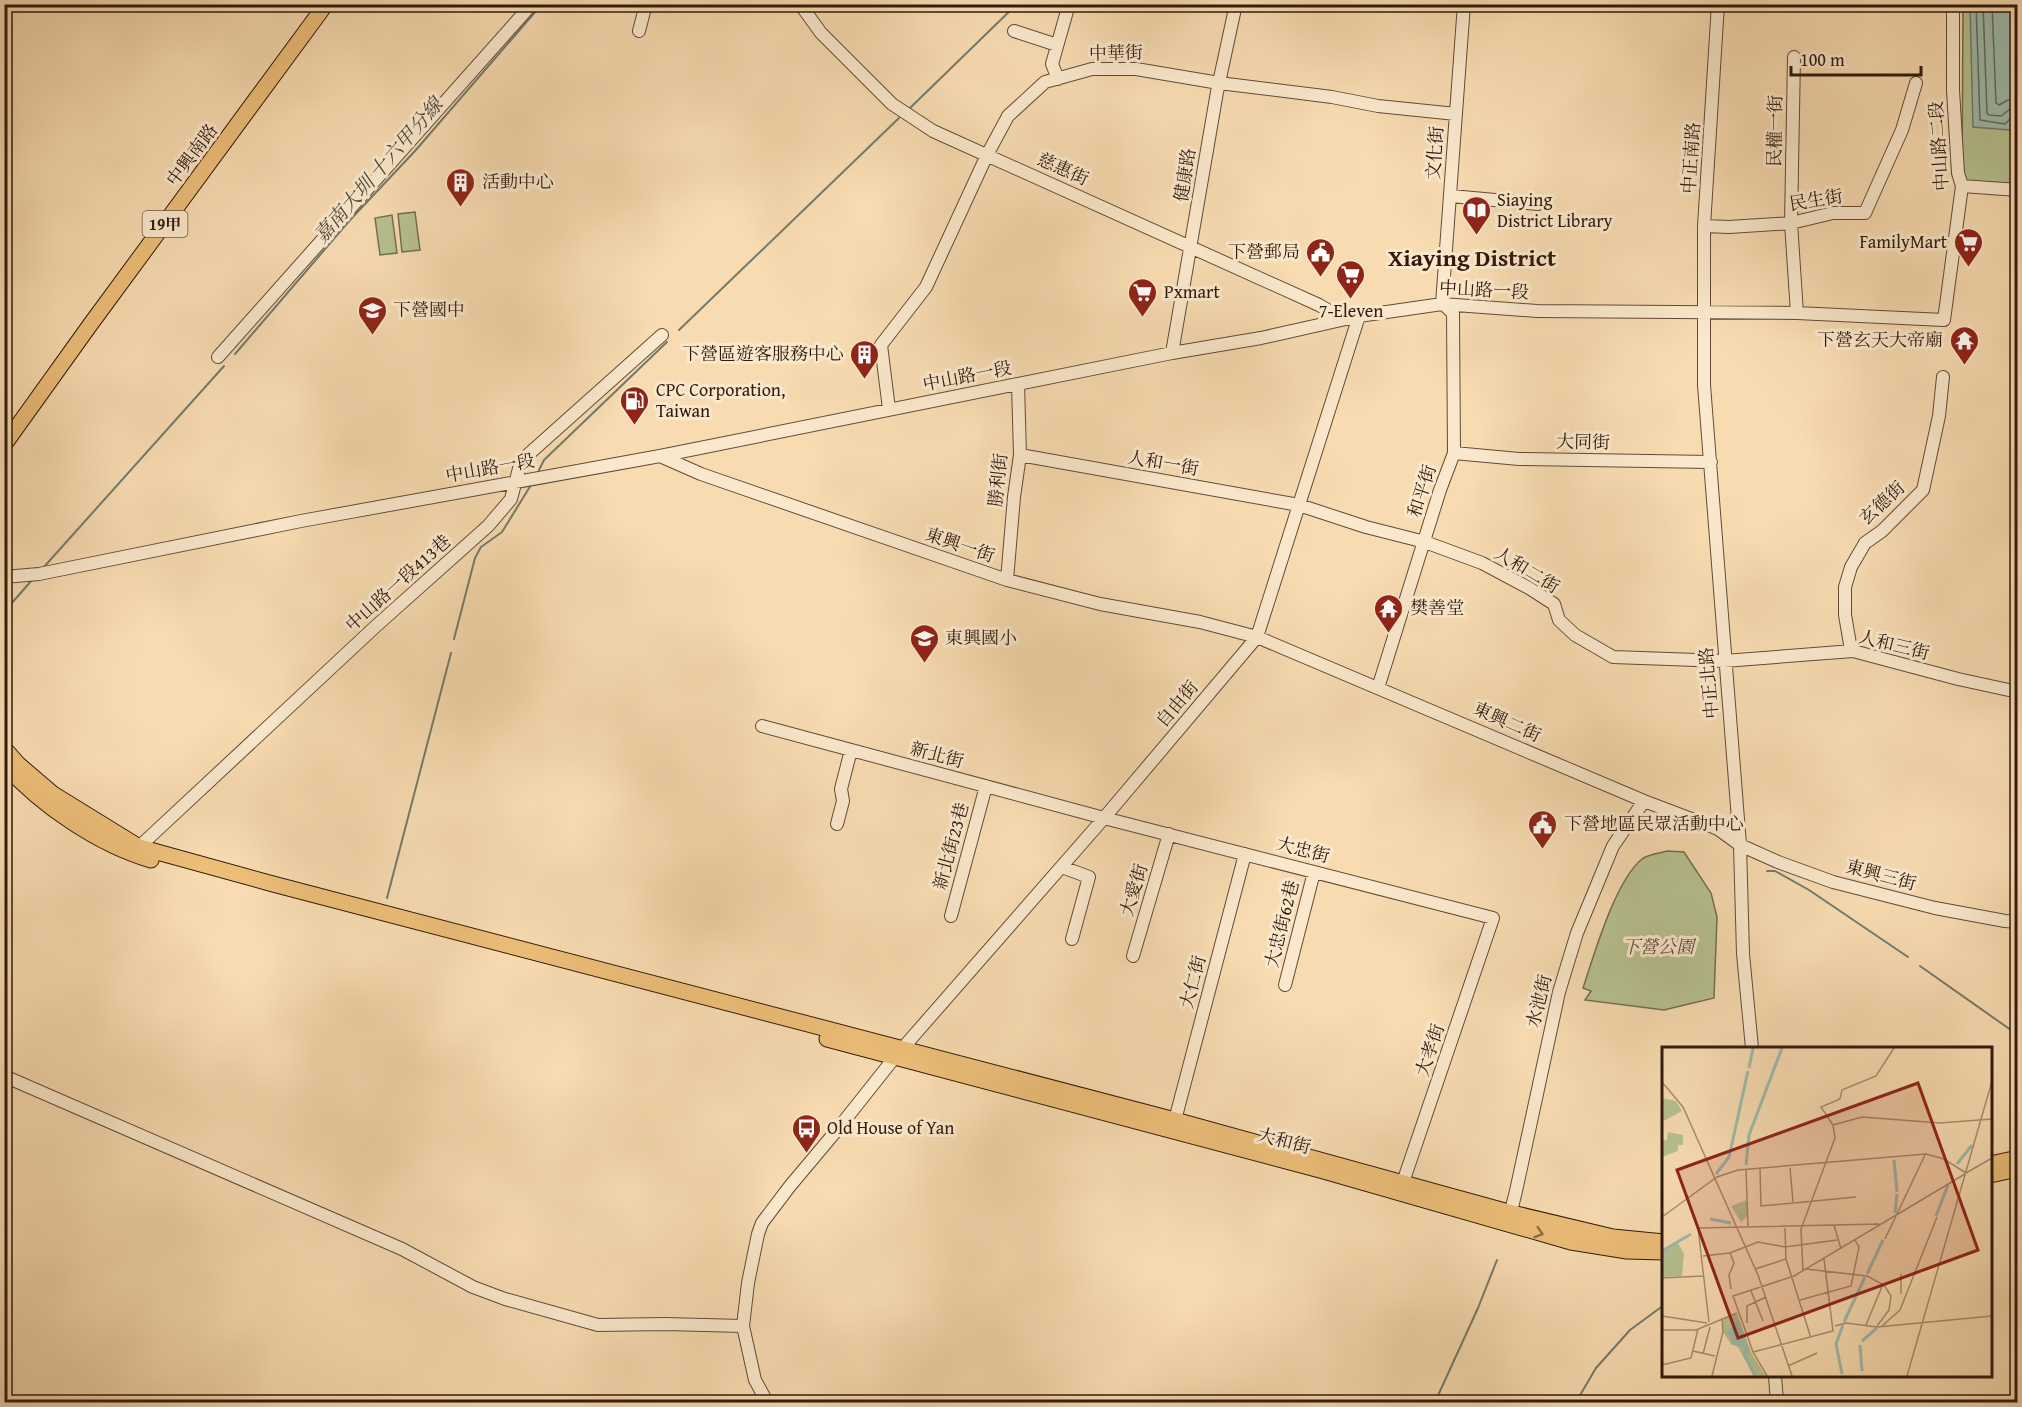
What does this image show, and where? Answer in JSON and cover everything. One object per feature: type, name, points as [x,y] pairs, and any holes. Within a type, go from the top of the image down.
[{"type":"main road","name":"中興南路","points":[[4,445],[326,4]]},
{"type":"main road","points":[[4,748],[18,764],[53,794],[139,847],[899,1053]]},
{"type":"main road","points":[[4,764],[48,804],[92,833],[130,854],[269,894],[899,1053]]},
{"type":"main road","name":"大和街","points":[[899,1053],[1175,1120],[1509,1218],[1570,1242],[1627,1251],[1662,1252]]},
{"type":"main road","name":"大和街","points":[[899,1053],[1401,1187]]},
{"type":"main road","points":[[1992,1164],[2018,1158]]},
{"type":"main road","points":[[1992,1176],[2018,1169]]},
{"type":"main road","name":"大和街","points":[[1509,1218],[1613,1237],[1662,1242]]},
{"type":"street","points":[[218,357],[532,4]]},
{"type":"street","points":[[639,31],[646,4]]},
{"type":"street","points":[[1058,79],[1052,64],[1069,4]]},
{"type":"street","name":"健康路","points":[[1172,353],[1219,83],[1236,4]]},
{"type":"street","name":"文化街","points":[[1442,304],[1464,4]]},
{"type":"street","name":"中正南路","points":[[1703,314],[1704,226],[1718,4]]},
{"type":"street","name":"中山路二段","points":[[1944,320],[1962,186],[1958,173],[1953,90],[1953,4]]},
{"type":"street","name":"慈惠街","points":[[804,6],[821,33],[900,111],[933,131],[1331,312],[1330,322]]},
{"type":"street","points":[[1014,31],[1058,45]]},
{"type":"street","name":"民權一街","points":[[1794,57],[1791,223],[1797,313]]},
{"type":"street","name":"中華街","points":[[889,409],[881,345],[926,287],[987,155],[1008,116],[1045,82],[1092,69],[1136,69],[1219,83],[1332,97],[1378,106],[1456,114]]},
{"type":"street","name":"民生街","points":[[1704,226],[1729,227],[1791,223],[1833,213],[1865,213],[1902,130],[1916,82]]},
{"type":"street","points":[[1962,186],[2018,190]]},
{"type":"street","points":[[1451,196],[1538,204]]},
{"type":"street","name":"中山路一段","points":[[4,577],[39,574],[515,481],[660,456],[1172,353],[1261,338],[1359,316],[1442,304],[1538,311],[1797,313],[1944,320]]},
{"type":"street","name":"和平街","points":[[1378,688],[1440,490],[1454,453],[1453,313],[1442,304]]},
{"type":"street","name":"中正北路","points":[[1703,314],[1706,415],[1740,845],[1743,954],[1752,1047]]},
{"type":"street","name":"自由街","points":[[767,1402],[755,1380],[743,1326],[748,1283],[762,1224],[790,1186],[899,1053],[1062,867],[1257,637],[1359,316]]},
{"type":"street","name":"中山路一段413巷","points":[[139,847],[376,626],[488,526],[511,499],[521,460],[662,335]]},
{"type":"street","name":"玄德街","points":[[1853,651],[1845,615],[1845,586],[1851,567],[1864,543],[1882,531],[1923,490],[1938,416],[1943,377]]},
{"type":"street","name":"勝利街","points":[[1007,580],[1020,455],[1018,384]]},
{"type":"street","name":"大同街","points":[[1454,453],[1519,459],[1711,462]]},
{"type":"street","name":"人和一街","points":[[1020,455],[1299,506]]},
{"type":"street","name":"東興一街","points":[[660,456],[713,478],[1007,580],[1100,604],[1200,622],[1257,637]]},
{"type":"street","name":"人和二街","points":[[1299,506],[1425,542],[1482,563],[1554,604],[1559,620],[1575,635],[1613,657],[1724,661]]},
{"type":"street","name":"東興二街","points":[[1257,637],[1644,801],[1718,829],[1740,845]]},
{"type":"street","name":"人和三街","points":[[1724,661],[1853,651],[1958,679],[2018,692]]},
{"type":"street","name":"新北街","points":[[762,726],[1104,818]]},
{"type":"street","points":[[837,824],[843,801],[841,789],[851,750]]},
{"type":"street","name":"新北街23巷","points":[[951,916],[986,786]]},
{"type":"street","name":"水池街","points":[[1509,1218],[1557,997],[1577,933],[1613,846],[1644,801]]},
{"type":"street","name":"大忠街","points":[[1104,818],[1493,918]]},
{"type":"street","name":"大愛街","points":[[1133,956],[1169,834]]},
{"type":"street","name":"東興三街","points":[[1740,845],[1833,882],[1935,908],[2018,922]]},
{"type":"street","name":"大仁街","points":[[1175,1120],[1245,854]]},
{"type":"street","points":[[1062,867],[1089,877],[1072,939]]},
{"type":"street","name":"大忠街62巷","points":[[1285,985],[1314,872]]},
{"type":"street","name":"大孝街","points":[[1401,1187],[1493,918]]},
{"type":"street","points":[[4,1076],[402,1249],[473,1287],[505,1299],[598,1325],[743,1326]]},
{"type":"street","points":[[1775,1377],[1777,1402]]},
{"type":"green space","points":[[1963,5],[2017,5],[2017,190],[1962,186]]},
{"type":"green space","points":[[415,212],[420,250],[402,252],[398,214]]},
{"type":"green space","points":[[392,215],[397,253],[380,255],[375,218]]},
{"type":"green space","name":"下營公園","points":[[1668,851],[1684,852],[1711,893],[1717,917],[1714,998],[1664,1010],[1585,1000],[1591,991],[1583,988],[1593,957],[1606,919],[1623,884],[1642,859]]},
{"type":"water","points":[[1970,5],[2017,5],[2017,119],[2009,130],[1973,127]]},
{"type":"waterway","name":"嘉南大圳 十六甲分線","points":[[235,354],[350,220],[415,151],[542,4]]},
{"type":"waterway","points":[[910,108],[1017,4]]},
{"type":"waterway","points":[[679,330],[899,118]]},
{"type":"waterway","points":[[539,470],[544,460],[667,342]]},
{"type":"waterway","name":"嘉南大圳 十六甲分線","points":[[43,568],[224,366]]},
{"type":"waterway","points":[[454,639],[475,558],[481,547],[502,532],[531,485]]},
{"type":"waterway","name":"嘉南大圳 十六甲分線","points":[[4,612],[32,580]]},
{"type":"waterway","points":[[387,898],[451,653]]},
{"type":"waterway","points":[[1767,871],[1775,871],[1809,890],[1908,957]]},
{"type":"waterway","points":[[1920,966],[2018,1035]]},
{"type":"waterway","points":[[1435,1402],[1497,1260]]},
{"type":"waterway","points":[[1576,1402],[1596,1368],[1630,1330],[1662,1306]]},
{"type":"place","name":"活動中心","points":[[461,208]]},
{"type":"place","name":"Siaying District Library","points":[[1476,236]]},
{"type":"place","name":"FamilyMart","points":[[1968,268]]},
{"type":"place","name":"下營郵局","points":[[1321,278]]},
{"type":"place","name":"7-Eleven","points":[[1351,300]]},
{"type":"place","name":"Pxmart","points":[[1143,318]]},
{"type":"place","name":"下營國中","points":[[372,336]]},
{"type":"place","name":"下營玄天大帝廟","points":[[1964,366]]},
{"type":"place","name":"下營區遊客服務中心","points":[[865,380]]},
{"type":"place","name":"CPC Corporation, Taiwan","points":[[635,426]]},
{"type":"place","name":"樊善堂","points":[[1389,634]]},
{"type":"place","name":"東興國小","points":[[924,664]]},
{"type":"place","name":"下營地區民眾活動中心","points":[[1543,850]]},
{"type":"place","name":"Old House of Yan","points":[[806,1154]]},
{"type":"district","name":"Xiaying District","points":[[1472,258]]}]
